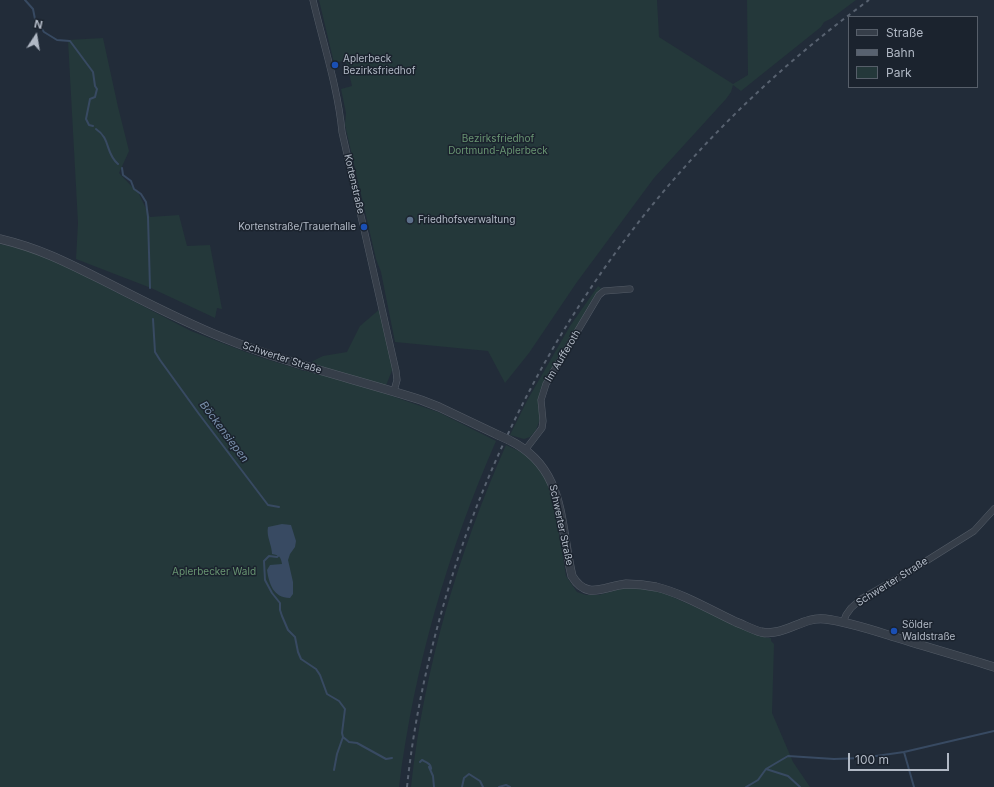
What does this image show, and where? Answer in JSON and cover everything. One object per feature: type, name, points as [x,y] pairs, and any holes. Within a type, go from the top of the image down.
[{"type":"street","name":"Kortenstraße","points":[[314,0],[396,371],[397,380],[394,391]]},
{"type":"street","name":"Schwerter Straße","points":[[0,240],[26,246],[52,255],[172,315],[224,338],[304,366],[394,391],[439,407],[509,440],[526,450],[541,465],[553,484],[572,576],[580,587],[593,591],[624,584],[656,587],[690,600],[732,620],[762,632],[777,632],[810,620],[818,619],[844,623],[846,615],[851,608],[861,600],[908,573],[974,531],[994,509]]},
{"type":"street","name":"Im Aufferoth","points":[[526,450],[542,428],[543,422],[541,400],[546,384],[599,295],[604,291],[630,289]]},
{"type":"street","points":[[844,623],[994,667]]},
{"type":"green space","name":"Bezirksfriedhof Dortmund-Aplerbeck","points":[[319,0],[657,0],[659,37],[733,84],[748,75],[747,0],[856,0],[832,18],[824,22],[821,27],[741,91],[733,85],[731,92],[726,99],[654,178],[577,282],[529,353],[505,383],[488,351],[395,342],[381,272],[376,259],[345,125],[346,113],[341,89],[352,86],[346,60],[334,63]]},
{"type":"green space","points":[[103,38],[129,151],[119,173],[139,194],[150,217],[179,215],[187,246],[210,245],[222,309],[217,308],[215,318],[151,288],[76,259],[78,223],[68,40]]},
{"type":"green space","name":"Aplerbecker Wald","points":[[0,244],[27,250],[58,262],[191,331],[256,356],[304,371],[313,361],[323,356],[347,352],[360,326],[381,308],[393,368],[383,393],[438,412],[496,441],[463,525],[435,610],[414,698],[399,787],[0,787]]},
{"type":"green space","points":[[598,286],[601,288],[540,391],[538,402],[540,419],[536,430],[530,437],[524,439],[510,435],[528,399],[570,326]]},
{"type":"green space","points":[[506,445],[523,453],[544,475],[553,497],[566,576],[577,592],[586,595],[599,595],[631,586],[661,592],[767,638],[771,638],[771,641],[774,644],[772,713],[793,762],[810,787],[411,787],[425,699],[445,612],[473,528]]},
{"type":"water","points":[[282,524],[291,525],[296,541],[295,547],[288,560],[293,582],[293,594],[290,598],[276,593],[269,580],[267,570],[270,565],[282,564],[279,557],[272,554],[268,537],[268,527]]},
{"type":"waterway","name":"Böckensiepen","points":[[25,0],[33,9],[35,19],[44,32],[57,40],[70,41],[93,72],[95,86],[97,89],[95,97],[90,99],[86,119],[89,125],[93,126]]},
{"type":"waterway","name":"Böckensiepen","points":[[96,129],[104,137],[111,155],[118,164]]},
{"type":"waterway","name":"Böckensiepen","points":[[122,168],[123,175],[131,181],[134,189],[141,194],[146,202],[148,217],[150,288]]},
{"type":"waterway","name":"Böckensiepen","points":[[153,319],[155,352],[160,360],[268,505],[279,507]]},
{"type":"waterway","name":"Böckensiepen","points":[[279,555],[277,557],[269,556],[264,561],[265,580],[272,593],[280,603],[282,616],[288,630],[295,637],[301,659],[316,669],[320,675],[327,694],[339,701],[345,709],[342,733],[343,737],[349,742],[357,743],[386,759],[392,758]]},
{"type":"waterway","points":[[904,752],[994,731]]},
{"type":"waterway","points":[[334,770],[337,754],[343,737]]},
{"type":"waterway","points":[[766,769],[788,756],[834,759],[862,758],[904,752],[914,787]]},
{"type":"waterway","name":"Böckensiepen","points":[[420,762],[422,760],[428,763],[431,766],[430,769]]},
{"type":"waterway","name":"Böckensiepen","points":[[429,767],[433,776],[434,787]]},
{"type":"waterway","name":"Böckensiepen","points":[[746,787],[758,780],[766,769],[788,776],[800,787]]},
{"type":"waterway","name":"Böckensiepen","points":[[462,787],[464,778],[469,774],[480,781],[483,787]]},
{"type":"waterway","name":"Böckensiepen","points":[[499,787],[506,785],[510,787]]},
{"type":"railway","points":[[849,16],[869,0]]},
{"type":"railway","points":[[407,787],[410,758],[420,701],[448,589],[489,477],[526,397],[570,321],[619,248],[673,180],[733,116],[799,56],[848,17]]},
{"type":"place","name":"Aplerbeck Bezirksfriedhof","points":[[335,65]]},
{"type":"place","name":"Friedhofsverwaltung","points":[[410,220]]},
{"type":"place","name":"Kortenstraße/Trauerhalle","points":[[364,227]]},
{"type":"place","name":"Sölder Waldstraße","points":[[894,631]]}]
